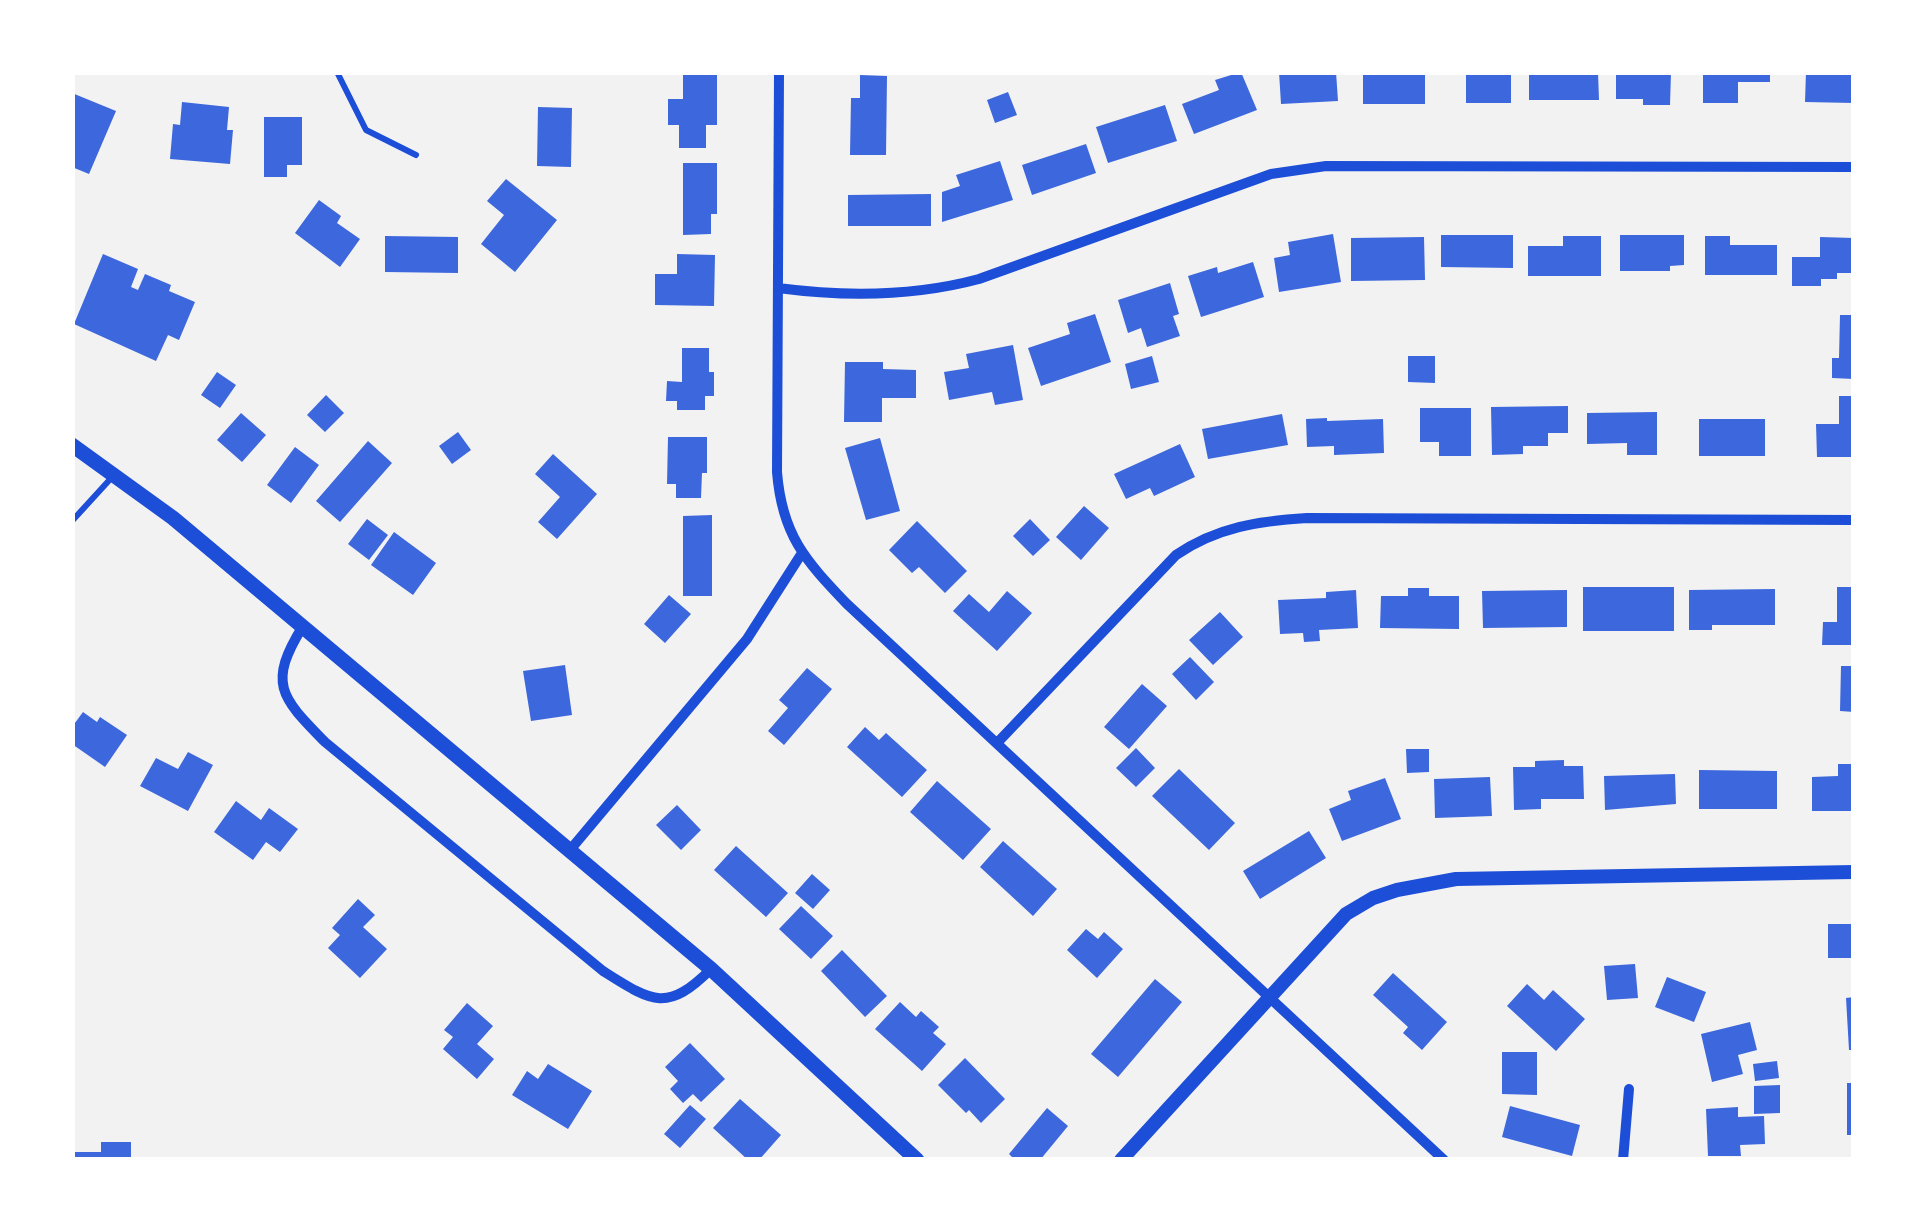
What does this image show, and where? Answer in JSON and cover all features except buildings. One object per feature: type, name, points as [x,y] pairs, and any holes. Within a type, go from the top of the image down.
[{"type":"main road","points":[[72,445],[173,518],[711,969],[917,1160]]},
{"type":"street","points":[[779,72],[780,506],[802,553],[847,604],[1444,1160]]},
{"type":"street","points":[[778,288],[885,295],[944,288],[979,279],[1271,174],[1326,166],[1854,168]]},
{"type":"street","points":[[998,742],[1176,554],[1244,524],[1307,518],[1854,520]]},
{"type":"street","points":[[570,850],[747,639],[802,553]]},
{"type":"street","points":[[303,626],[281,671],[284,690],[296,713],[325,742],[604,971],[637,993],[666,999],[690,991],[711,969]]},
{"type":"street","points":[[1121,1160],[1346,914],[1373,898],[1429,882],[1510,877],[1854,872]]},
{"type":"street","points":[[1623,1160],[1629,1089]]},
{"type":"lane","points":[[336,72],[366,130],[416,156]]},
{"type":"lane","points":[[72,520],[115,474]]}]
